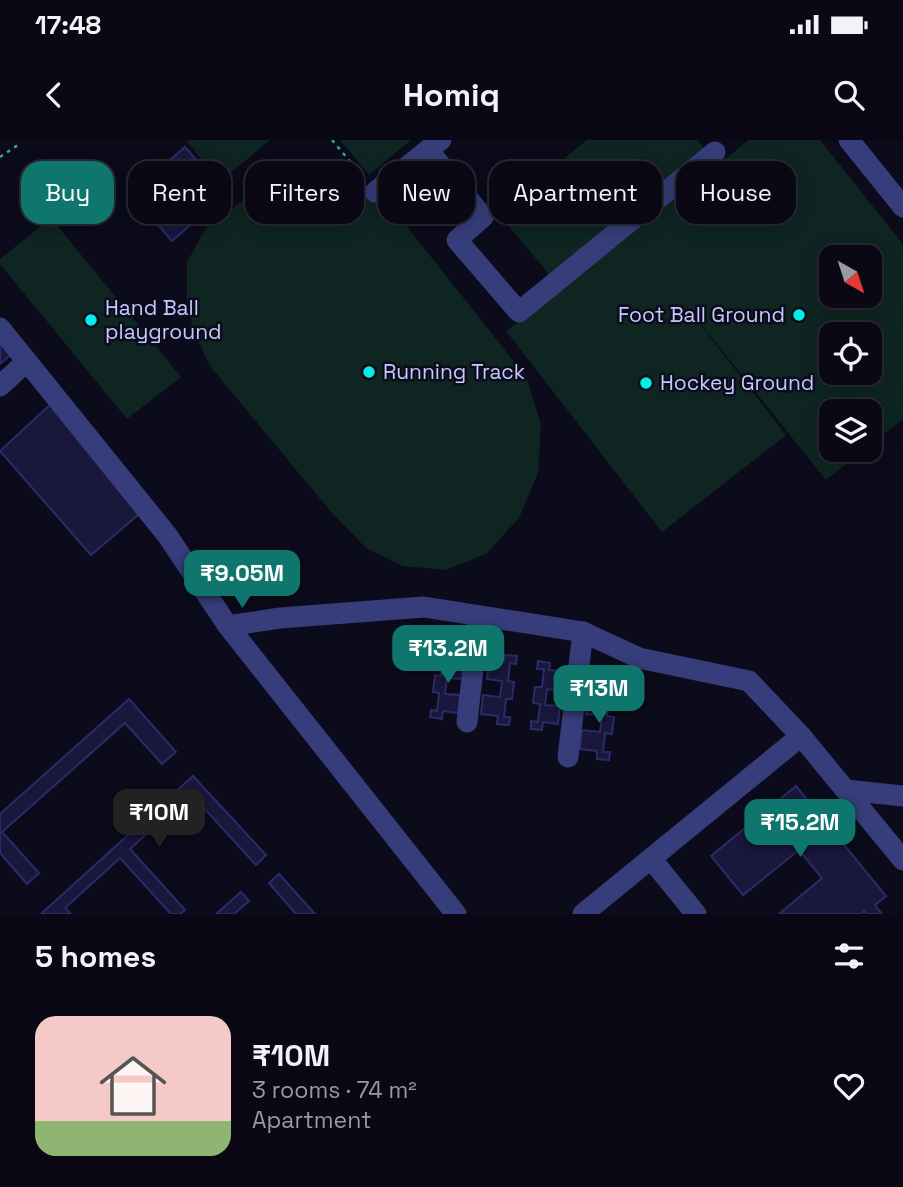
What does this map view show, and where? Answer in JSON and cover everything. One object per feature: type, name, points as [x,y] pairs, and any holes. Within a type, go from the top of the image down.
[{"type":"street","points":[[849,140],[903,207]]},
{"type":"street","points":[[864,140],[903,189]]},
{"type":"street","points":[[375,192],[435,145],[483,217],[457,240],[519,312],[715,152]]},
{"type":"street","points":[[0,328],[167,535],[228,626],[456,914]]},
{"type":"street","points":[[0,386],[26,362]]},
{"type":"street","points":[[228,626],[280,618],[424,607],[583,632],[639,658],[749,681],[801,736],[903,860]]},
{"type":"street","points":[[467,722],[480,616]]},
{"type":"street","points":[[568,757],[583,632]]},
{"type":"street","points":[[583,914],[801,736]]},
{"type":"street","points":[[846,790],[903,796]]},
{"type":"street","points":[[652,860],[696,914]]},
{"type":"path","points":[[332,140],[375,192]]},
{"type":"path","points":[[0,158],[18,145]]},
{"type":"path","points":[[483,217],[489,212]]},
{"type":"green space","points":[[186,140],[270,140],[231,173],[231,161],[203,161]]},
{"type":"green space","points":[[340,140],[411,140],[386,161],[378,161],[378,168],[369,175],[364,169],[364,161],[357,161]]},
{"type":"green space","points":[[587,140],[697,140],[706,151],[694,161],[676,161],[676,176],[662,187],[662,161],[561,161]]},
{"type":"green space","points":[[749,140],[820,140],[903,244],[903,419],[882,436],[882,399],[819,399],[819,462],[849,462],[826,480],[683,302],[786,435],[662,532],[506,331],[642,224],[662,224],[662,208],[676,197],[676,224],[796,224],[796,161],[722,161]]},
{"type":"green space","name":"Running Track","points":[[364,190],[378,200],[378,224],[405,224],[527,378],[541,425],[538,473],[519,518],[486,554],[446,570],[403,566],[366,548],[331,512],[210,366],[193,330],[187,301],[187,262],[206,228],[211,224],[231,224],[231,209],[245,199],[245,224],[364,224]]},
{"type":"green space","name":"Hand Ball playground","points":[[44,224],[56,224],[181,377],[127,419],[0,264],[0,259]]},
{"type":"green space","points":[[507,224],[617,224],[552,278]]},
{"type":"building","points":[[185,147],[197,161],[169,161]]},
{"type":"building","points":[[157,224],[192,224],[172,241]]},
{"type":"building","points":[[0,336],[14,352],[0,364]]},
{"type":"building","points":[[52,403],[144,510],[91,555],[0,451]]},
{"type":"building","points":[[438,650],[450,652],[449,659],[466,661],[464,679],[447,678],[445,694],[460,695],[458,713],[443,711],[442,719],[430,717],[431,710],[437,711],[439,693],[433,692],[435,675],[441,676],[443,658],[437,658]]},
{"type":"building","points":[[505,655],[517,656],[516,664],[510,663],[508,681],[514,682],[512,699],[506,699],[504,717],[510,717],[509,725],[497,724],[498,716],[481,714],[483,695],[500,697],[502,681],[487,679],[489,661],[504,662]]},
{"type":"building","points":[[538,661],[550,663],[549,670],[566,672],[564,691],[547,689],[545,705],[560,706],[558,724],[543,722],[542,730],[531,729],[531,721],[538,722],[540,704],[533,703],[535,687],[542,687],[544,669],[537,669]]},
{"type":"building","points":[[604,689],[617,691],[616,699],[609,698],[607,716],[614,717],[612,734],[605,733],[603,752],[610,752],[609,760],[597,759],[597,751],[580,749],[582,730],[600,732],[602,715],[586,714],[588,696],[604,697]]},
{"type":"building","points":[[129,699],[176,752],[162,764],[125,723],[2,832],[39,873],[27,884],[0,853],[0,814]]},
{"type":"building","points":[[193,776],[266,855],[256,865],[191,794],[130,849],[185,910],[180,914],[171,914],[120,858],[65,908],[71,914],[41,914]]},
{"type":"building","points":[[796,786],[886,896],[875,905],[882,914],[867,914],[864,911],[861,914],[779,914],[822,878],[799,850],[743,895],[711,856]]},
{"type":"building","points":[[279,874],[315,914],[296,914],[269,883]]},
{"type":"building","points":[[241,892],[249,901],[234,914],[216,914]]},
{"type":"place","name":"Foot Ball Ground","points":[[799,315]]},
{"type":"place","name":"Hand Ball playground","points":[[91,320]]},
{"type":"place","name":"Running Track","points":[[369,372]]},
{"type":"place","name":"Hockey Ground","points":[[646,383]]}]
